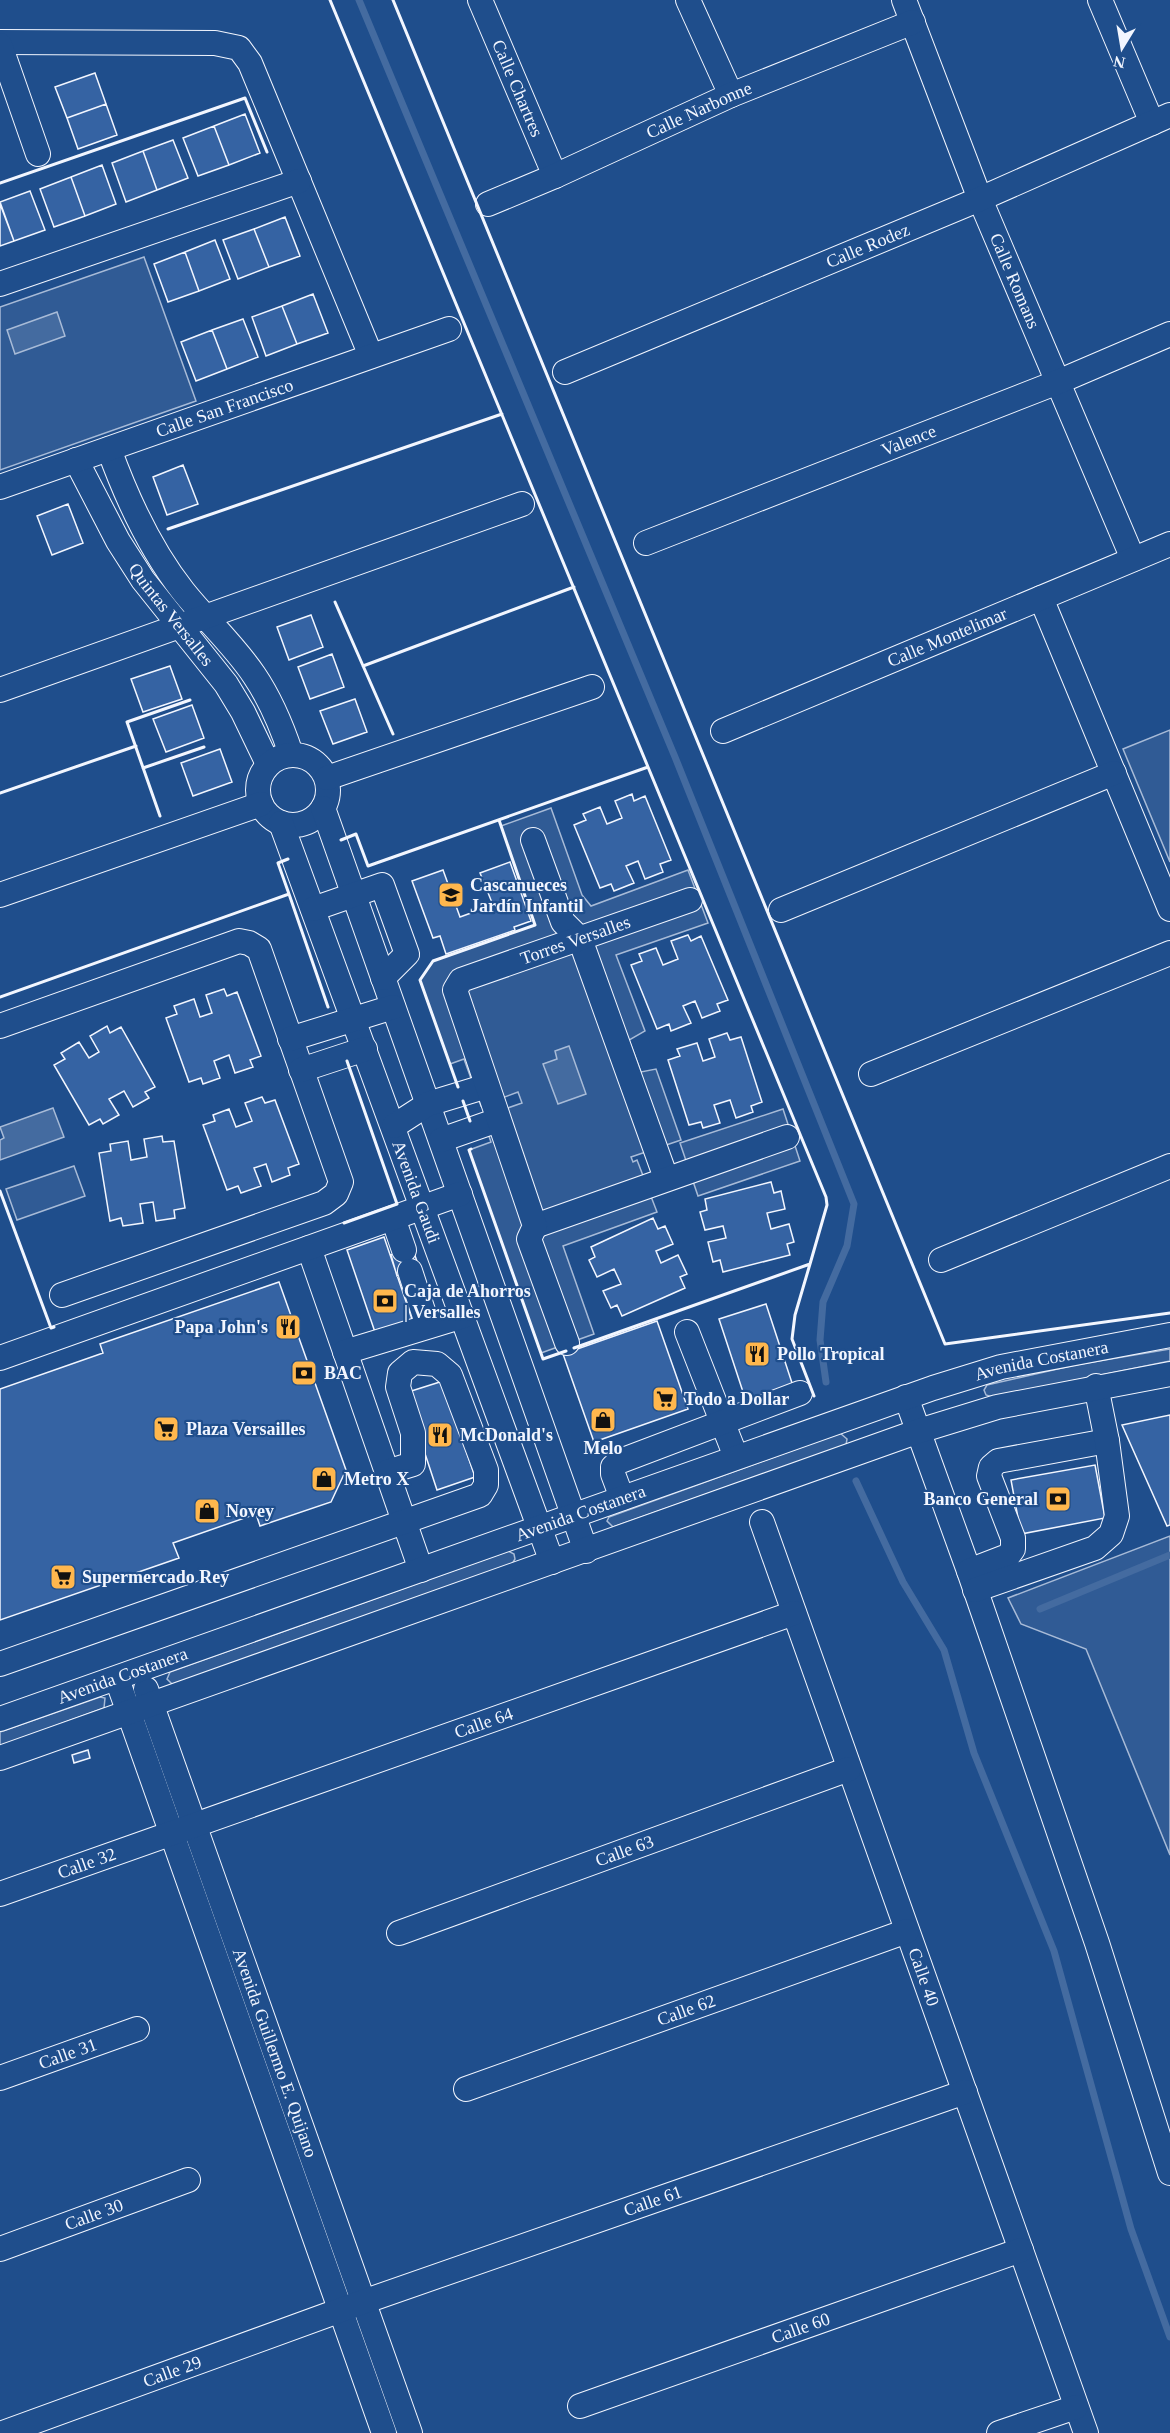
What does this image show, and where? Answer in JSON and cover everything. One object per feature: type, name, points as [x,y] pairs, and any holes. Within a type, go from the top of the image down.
[{"type":"street","name":"Calle Chartres","points":[[480,0],[555,176]]},
{"type":"street","points":[[688,0],[730,95]]},
{"type":"street","points":[[1100,0],[1161,119]]},
{"type":"street","name":"Calle Narbonne","points":[[488,204],[555,176],[909,11]]},
{"type":"street","name":"Calle Romans","points":[[909,11],[980,199],[1132,559]]},
{"type":"street","points":[[38,154],[0,43],[215,43],[239,48],[250,63],[371,356]]},
{"type":"street","name":"Calle Rodez","points":[[565,372],[980,199],[1161,119]]},
{"type":"street","points":[[0,285],[299,181]]},
{"type":"street","name":"Calle San Francisco","points":[[0,487],[449,329]]},
{"type":"street","name":"Valence","points":[[646,543],[1058,382],[1170,334]]},
{"type":"street","name":"Quintas Versalles","points":[[110,449],[119,476],[143,529],[177,582],[255,676],[275,712],[291,754]]},
{"type":"street","name":"Quintas Versalles","points":[[76,460],[118,541],[144,580],[226,684],[247,720],[268,764]]},
{"type":"street","points":[[0,690],[522,504]]},
{"type":"street","name":"Calle Montelimar","points":[[723,731],[1170,544]]},
{"type":"street","points":[[1041,598],[1170,909]]},
{"type":"street","points":[[327,778],[592,687]]},
{"type":"street","points":[[291,754],[309,758],[327,778],[327,799],[318,814],[303,824],[281,823],[269,816],[261,804],[258,783],[268,764],[291,754]]},
{"type":"street","points":[[781,909],[1114,773]]},
{"type":"street","points":[[0,895],[261,804]]},
{"type":"street","points":[[318,814],[353,894],[586,1551]]},
{"type":"street","name":"Avenida Gaudi","points":[[281,823],[424,1207],[552,1562]]},
{"type":"street","points":[[533,840],[563,922],[580,939],[666,1178]]},
{"type":"street","points":[[313,909],[353,894]]},
{"type":"street","name":"Torres Versalles","points":[[487,1086],[455,990],[461,980],[690,900]]},
{"type":"street","points":[[0,1026],[239,940],[249,943],[259,949],[341,1182],[336,1194],[324,1203],[62,1295]]},
{"type":"street","points":[[871,1074],[1170,953]]},
{"type":"street","points":[[288,1033],[331,1013],[354,1019],[393,1007]]},
{"type":"street","points":[[301,1070],[365,1049]]},
{"type":"street","points":[[394,1126],[428,1104],[487,1086],[535,1226],[529,1239],[567,1343]]},
{"type":"street","points":[[442,1144],[500,1124]]},
{"type":"street","points":[[535,1226],[787,1137]]},
{"type":"street","points":[[941,1260],[1170,1166]]},
{"type":"street","points":[[0,1358],[460,1194]]},
{"type":"street","points":[[393,1218],[428,1326]]},
{"type":"street","points":[[309,1248],[421,1570]]},
{"type":"street","points":[[345,1352],[463,1316]]},
{"type":"street","points":[[687,1332],[736,1457]]},
{"type":"street","name":"Avenida Costanera","points":[[0,1719],[906,1397],[1001,1367],[1170,1335]]},
{"type":"street","points":[[0,1664],[480,1495],[486,1485],[486,1470],[450,1375],[437,1364],[414,1362],[400,1372],[398,1387],[412,1433],[413,1464],[387,1472]]},
{"type":"street","name":"Avenida Costanera","points":[[0,1758],[920,1431],[997,1407],[1096,1386],[1170,1374]]},
{"type":"street","points":[[972,1580],[1095,1548],[1111,1534],[1117,1515],[1107,1441],[1096,1386]]},
{"type":"street","points":[[622,1498],[613,1474],[613,1467],[618,1462],[800,1393]]},
{"type":"street","points":[[906,1397],[920,1431],[1097,1942],[1170,2173]]},
{"type":"street","points":[[972,1580],[1008,1556],[1013,1549],[1013,1538],[989,1476],[992,1467],[998,1461],[1107,1441]]},
{"type":"street","name":"Calle 40","points":[[762,1522],[1086,2433]]},
{"type":"street","name":"Calle 64","points":[[172,1832],[794,1613]]},
{"type":"street","name":"Avenida Guillermo E. Quijano","points":[[140,1671],[410,2433]]},
{"type":"street","name":"Avenida Guillermo E. Quijano","points":[[117,1679],[384,2433]]},
{"type":"street","name":"Calle 63","points":[[399,1933],[849,1769]]},
{"type":"street","name":"Calle 32","points":[[0,1894],[172,1832]]},
{"type":"street","name":"Calle 62","points":[[466,2089],[907,1931]]},
{"type":"street","name":"Calle 31","points":[[0,2078],[137,2030]]},
{"type":"street","name":"Calle 61","points":[[341,2310],[965,2092]]},
{"type":"street","name":"Calle 30","points":[[0,2250],[188,2180]]},
{"type":"street","name":"Calle 60","points":[[580,2406],[1021,2250]]},
{"type":"street","name":"Calle 29","points":[[3,2433],[341,2310]]},
{"type":"street","points":[[999,2433],[1076,2407]]},
{"type":"shaded area","points":[[144,257],[196,401],[0,470],[0,307]]},
{"type":"shaded area","points":[[57,312],[65,336],[15,354],[7,330]]},
{"type":"shaded area","points":[[1170,730],[1170,862],[1123,749]]},
{"type":"shaded area","points":[[551,808],[582,895],[591,906],[688,870],[708,923],[616,955],[645,1031],[629,1040],[641,1072],[656,1069],[681,1140],[631,1157],[633,1162],[637,1160],[657,1212],[563,1246],[594,1334],[541,1353],[469,1150],[491,1142],[482,1117],[522,1103],[518,1092],[481,1106],[464,1059],[450,1064],[420,980],[433,961],[535,925],[501,826]]},
{"type":"shaded area","points":[[569,1046],[586,1094],[558,1104],[543,1064],[557,1059],[555,1051]]},
{"type":"shaded area","points":[[53,1108],[64,1137],[0,1160],[0,1140],[4,1138],[0,1127]]},
{"type":"shaded area","points":[[783,1109],[800,1161],[698,1196],[680,1143]]},
{"type":"shaded area","points":[[74,1166],[85,1196],[17,1220],[6,1189]]},
{"type":"shaded area","points":[[1170,1349],[1170,1361],[992,1397],[986,1395],[984,1390],[987,1385],[1075,1365]]},
{"type":"shaded area","points":[[840,1433],[847,1439],[846,1445],[613,1527],[607,1521],[609,1517]]},
{"type":"shaded area","points":[[1170,1536],[1170,1855],[1086,1649],[1021,1624],[1008,1598]]},
{"type":"shaded area","points":[[508,1551],[514,1554],[515,1559],[512,1564],[173,1685],[167,1679],[170,1672]]},
{"type":"shaded area","points":[[100,1697],[105,1698],[104,1708],[0,1746],[0,1732]]},
{"type":"building","points":[[95,73],[106,104],[67,118],[55,87]]},
{"type":"building","points":[[106,104],[117,135],[78,149],[67,118]]},
{"type":"building","points":[[245,114],[260,153],[229,165],[214,126]]},
{"type":"building","points":[[214,126],[229,165],[198,176],[183,138]]},
{"type":"building","points":[[173,140],[188,178],[157,190],[143,151]]},
{"type":"building","points":[[143,151],[157,190],[126,202],[112,163]]},
{"type":"building","points":[[102,165],[116,204],[85,216],[71,177]]},
{"type":"building","points":[[71,177],[85,216],[54,227],[40,189]]},
{"type":"building","points":[[30,191],[45,230],[14,241],[0,202]]},
{"type":"building","points":[[0,204],[14,241],[0,246]]},
{"type":"building","points":[[285,217],[300,256],[269,267],[254,229]]},
{"type":"building","points":[[254,229],[269,267],[238,279],[223,240]]},
{"type":"building","points":[[215,240],[230,279],[199,291],[185,252]]},
{"type":"building","points":[[185,252],[199,291],[168,302],[154,264]]},
{"type":"building","points":[[313,294],[328,333],[297,344],[282,306]]},
{"type":"building","points":[[282,306],[297,344],[266,356],[252,317]]},
{"type":"building","points":[[243,319],[258,357],[227,369],[212,330]]},
{"type":"building","points":[[212,330],[227,369],[196,381],[181,342]]},
{"type":"building","points":[[183,465],[198,504],[167,515],[153,477]]},
{"type":"building","points":[[68,504],[83,543],[52,555],[37,516]]},
{"type":"building","points":[[311,615],[323,647],[289,660],[277,627]]},
{"type":"building","points":[[332,654],[344,687],[310,699],[298,667]]},
{"type":"building","points":[[170,666],[182,699],[143,712],[131,679]]},
{"type":"building","points":[[355,699],[367,732],[333,744],[320,711]]},
{"type":"building","points":[[192,705],[204,738],[166,752],[153,719]]},
{"type":"building","points":[[220,749],[232,782],[193,796],[181,763]]},
{"type":"building","points":[[632,794],[634,801],[645,796],[671,860],[660,864],[663,872],[645,879],[638,861],[626,866],[634,883],[614,891],[611,884],[600,888],[574,825],[586,820],[583,814],[600,807],[607,824],[622,818],[615,801]]},
{"type":"building","points":[[510,862],[531,921],[514,927],[515,930],[446,954],[440,936],[433,938],[412,881],[443,870],[460,917],[493,905],[480,873]]},
{"type":"building","points":[[688,935],[691,941],[701,936],[728,1000],[717,1004],[720,1011],[702,1018],[695,1001],[683,1006],[691,1023],[671,1031],[669,1024],[657,1029],[631,965],[642,961],[639,954],[656,948],[663,965],[678,959],[671,941]]},
{"type":"building","points":[[224,989],[227,996],[237,992],[261,1056],[250,1060],[253,1067],[235,1073],[229,1055],[214,1061],[220,1078],[203,1084],[201,1078],[189,1082],[166,1018],[177,1014],[174,1006],[194,999],[200,1017],[212,1013],[206,995]]},
{"type":"building","points":[[107,1026],[110,1033],[121,1027],[155,1087],[145,1092],[149,1098],[133,1107],[124,1091],[109,1099],[119,1115],[103,1124],[100,1119],[89,1125],[54,1065],[65,1059],[61,1053],[79,1042],[89,1058],[99,1052],[90,1036]]},
{"type":"building","points":[[727,1033],[730,1040],[741,1037],[762,1102],[751,1106],[753,1112],[736,1118],[730,1100],[714,1105],[720,1123],[703,1128],[701,1122],[689,1125],[668,1060],[680,1056],[677,1049],[697,1043],[703,1061],[715,1057],[709,1039]]},
{"type":"building","points":[[262,1097],[265,1103],[275,1100],[299,1164],[288,1168],[290,1175],[272,1182],[266,1164],[254,1168],[261,1186],[241,1193],[238,1186],[227,1190],[203,1125],[215,1121],[213,1115],[229,1109],[236,1127],[252,1121],[245,1103]]},
{"type":"building","points":[[162,1136],[163,1142],[174,1141],[185,1208],[174,1210],[175,1218],[156,1221],[153,1202],[140,1204],[143,1223],[123,1226],[121,1218],[110,1221],[99,1153],[111,1151],[110,1144],[128,1141],[131,1160],[147,1157],[144,1139]]},
{"type":"building","points":[[771,1182],[774,1193],[781,1191],[785,1209],[767,1213],[771,1229],[789,1224],[794,1242],[787,1244],[790,1255],[723,1272],[720,1260],[713,1262],[708,1242],[726,1238],[723,1226],[705,1230],[700,1212],[707,1210],[705,1199]]},
{"type":"building","points":[[653,1218],[658,1229],[665,1226],[673,1244],[656,1251],[661,1263],[678,1255],[687,1274],[680,1277],[685,1288],[622,1316],[617,1305],[611,1308],[603,1291],[621,1284],[614,1269],[597,1277],[589,1260],[595,1257],[591,1247]]},
{"type":"building","name":"Caja de Ahorros | Versalles","points":[[384,1237],[414,1325],[377,1338],[347,1250]]},
{"type":"building","points":[[412,1247],[419,1267],[397,1276],[391,1255]]},
{"type":"building","name":"Plaza Versailles","points":[[279,1282],[346,1470],[331,1502],[260,1526],[256,1514],[173,1543],[179,1558],[0,1620],[0,1389],[103,1353],[100,1344]]},
{"type":"building","name":"Pollo Tropical","points":[[766,1304],[794,1389],[747,1404],[719,1319]]},
{"type":"building","points":[[657,1321],[688,1409],[594,1442],[563,1354]]},
{"type":"building","name":"McDonald's","points":[[443,1381],[475,1477],[437,1490],[405,1393]]},
{"type":"building","points":[[1170,1415],[1170,1525],[1167,1526],[1122,1425]]},
{"type":"building","name":"Banco General","points":[[1095,1465],[1105,1518],[1021,1534],[1011,1480]]},
{"type":"building","points":[[88,1750],[90,1758],[74,1763],[72,1755]]},
{"type":"waterway","points":[[359,0],[675,757],[854,1204],[847,1246],[823,1302],[820,1340],[826,1382]]},
{"type":"waterway","points":[[856,1481],[903,1582],[944,1650],[974,1753],[1054,1951],[1131,2229],[1170,2337]]},
{"type":"waterway","points":[[1040,1609],[1170,1555]]},
{"type":"wall","points":[[330,0],[648,767],[368,866],[356,834],[341,840]]},
{"type":"wall","points":[[393,0],[945,1344],[1170,1313]]},
{"type":"wall","points":[[0,183],[245,98],[267,152]]},
{"type":"wall","points":[[168,529],[502,414]]},
{"type":"wall","points":[[363,666],[574,587]]},
{"type":"wall","points":[[335,602],[393,734]]},
{"type":"wall","points":[[160,816],[127,722],[190,700]]},
{"type":"wall","points":[[0,793],[136,746]]},
{"type":"wall","points":[[143,768],[204,747]]},
{"type":"wall","points":[[574,1348],[810,1264],[827,1205],[826,1197],[648,767]]},
{"type":"wall","points":[[458,1087],[420,980],[433,961],[535,925],[499,820]]},
{"type":"wall","points":[[0,997],[289,894],[278,863],[288,859]]},
{"type":"wall","points":[[289,894],[328,1007]]},
{"type":"wall","points":[[344,1223],[397,1204],[347,1061]]},
{"type":"wall","points":[[463,1101],[470,1121]]},
{"type":"wall","points":[[471,1149],[469,1150],[543,1359],[566,1351]]},
{"type":"wall","points":[[0,1191],[51,1328],[54,1327]]},
{"type":"wall","points":[[810,1264],[795,1315],[792,1339],[814,1396]]},
{"type":"place","name":"Cascanueces Jardín Infantil","points":[[451,895]]},
{"type":"place","name":"Caja de Ahorros | Versalles","points":[[385,1301]]},
{"type":"place","name":"Papa John's","points":[[288,1327]]},
{"type":"place","name":"Pollo Tropical","points":[[757,1354]]},
{"type":"place","name":"BAC","points":[[304,1373]]},
{"type":"place","name":"Todo a Dollar","points":[[665,1399]]},
{"type":"place","name":"Melo","points":[[603,1420]]},
{"type":"place","name":"Plaza Versailles","points":[[166,1429]]},
{"type":"place","name":"McDonald's","points":[[440,1435]]},
{"type":"place","name":"Metro X","points":[[324,1479]]},
{"type":"place","name":"Banco General","points":[[1058,1499]]},
{"type":"place","name":"Novey","points":[[207,1511]]},
{"type":"place","name":"Supermercado Rey","points":[[63,1577]]}]
